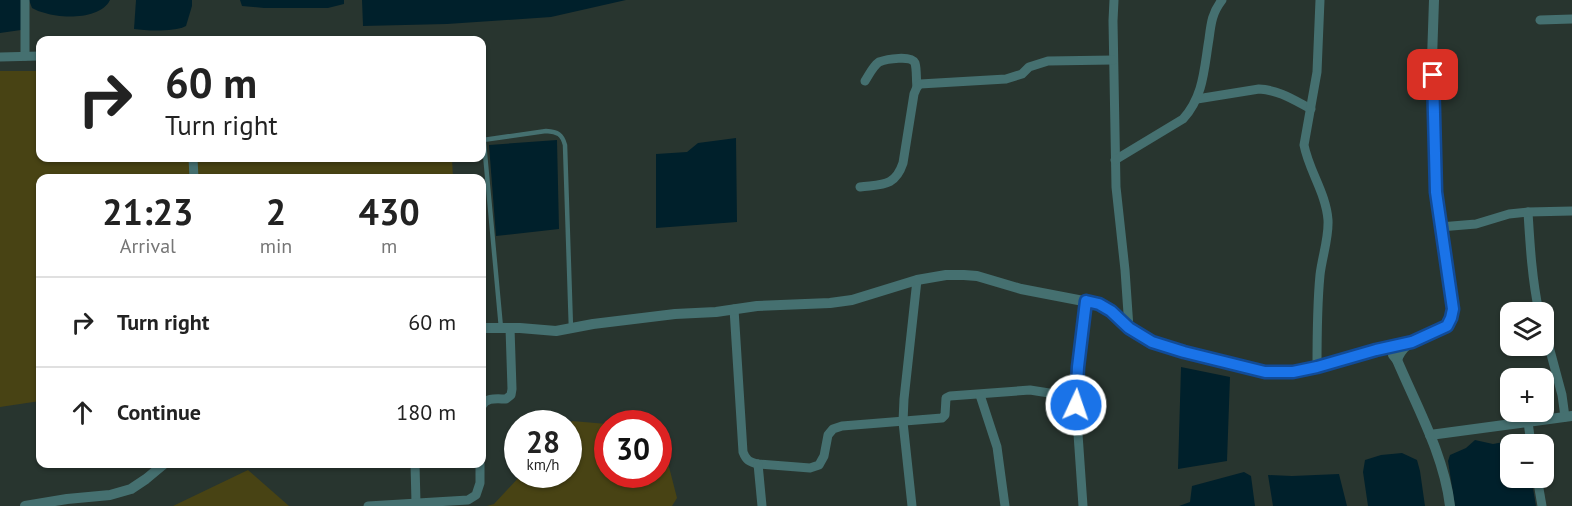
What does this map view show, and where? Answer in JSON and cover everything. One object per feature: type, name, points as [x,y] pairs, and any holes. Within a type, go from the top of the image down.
[{"type":"street","points":[[25,0],[25,56]]},
{"type":"street","points":[[1114,0],[1116,187],[1129,328]]},
{"type":"street","points":[[1115,160],[1183,119],[1192,109],[1204,72],[1212,16],[1222,0]]},
{"type":"street","points":[[1317,367],[1319,294],[1328,222],[1324,201],[1306,156],[1304,145],[1317,72],[1320,0]]},
{"type":"street","points":[[1397,360],[1401,350],[1412,342],[1447,326],[1453,309],[1440,227],[1434,164],[1432,43],[1434,0]]},
{"type":"street","points":[[1540,20],[1572,19]]},
{"type":"street","points":[[0,57],[36,56]]},
{"type":"street","points":[[860,187],[894,180],[900,173],[917,87],[914,62],[910,58],[904,58],[880,62],[865,81]]},
{"type":"street","points":[[917,87],[926,83],[1006,79],[1022,74],[1029,67],[1048,61],[1113,60]]},
{"type":"street","points":[[1197,99],[1269,89],[1311,109]]},
{"type":"street","points":[[1440,227],[1476,224],[1509,214],[1572,211]]},
{"type":"street","points":[[1528,212],[1537,302]]},
{"type":"street","points":[[486,328],[556,331],[622,320],[757,306],[830,303],[852,300],[917,280],[946,275],[977,276],[1021,289],[1099,304],[1111,311],[1129,328],[1152,342],[1265,372],[1293,372],[1412,342]]},
{"type":"street","points":[[912,506],[903,422],[917,280]]},
{"type":"street","points":[[1083,506],[1076,405],[1086,301]]},
{"type":"street","points":[[734,309],[743,452],[749,462],[810,468],[819,465],[824,456],[828,435],[833,429],[842,426],[942,418],[945,415],[946,398],[950,396],[1038,391],[1049,393],[1076,405]]},
{"type":"street","points":[[486,400],[506,399],[511,395],[505,328]]},
{"type":"street","points":[[1376,350],[1390,353],[1397,360],[1430,435],[1444,476],[1450,506]]},
{"type":"street","points":[[1430,435],[1569,417],[1552,356]]},
{"type":"street","points":[[981,394],[997,447],[1005,506]]},
{"type":"street","points":[[1528,423],[1530,434]]},
{"type":"street","points":[[758,464],[762,506]]},
{"type":"street","points":[[25,506],[110,495],[132,489],[159,468]]},
{"type":"street","points":[[415,468],[416,503]]},
{"type":"street","points":[[368,506],[468,500],[476,495],[480,483],[480,468]]},
{"type":"street","points":[[1539,488],[1542,506]]},
{"type":"lane","points":[[486,140],[546,131],[557,132],[563,137],[566,145],[571,329]]},
{"type":"lane","points":[[486,162],[505,328]]},
{"type":"shaded area","points":[[0,71],[36,71],[36,162],[452,162],[453,174],[36,174],[36,402],[0,407]]},
{"type":"shaded area","points":[[582,422],[594,423],[594,488],[672,488],[672,479],[677,498],[672,506],[487,506],[494,504],[509,488],[582,488]]},
{"type":"shaded area","points":[[248,470],[289,506],[173,506]]},
{"type":"water","points":[[0,0],[21,0],[21,30],[0,33]]},
{"type":"water","points":[[29,0],[110,0],[99,11],[71,17],[38,11],[32,8]]},
{"type":"water","points":[[136,0],[192,0],[186,26],[153,31],[134,29]]},
{"type":"water","points":[[240,0],[344,0],[344,4],[328,8],[264,8],[242,6]]},
{"type":"water","points":[[362,0],[626,0],[551,17],[447,24],[363,26]]},
{"type":"water","points":[[736,138],[737,222],[656,228],[656,154],[687,152],[698,143]]},
{"type":"water","points":[[557,140],[559,229],[496,236],[489,145]]},
{"type":"water","points":[[1181,367],[1230,377],[1227,461],[1178,469]]},
{"type":"water","points":[[1475,440],[1493,444],[1500,443],[1500,488],[1533,488],[1536,506],[1455,506],[1448,461],[1450,455],[1466,448]]},
{"type":"water","points":[[1402,453],[1417,460],[1425,506],[1368,506],[1363,472],[1365,460],[1381,455]]},
{"type":"water","points":[[1244,472],[1251,476],[1255,506],[1179,506],[1190,502],[1192,486]]},
{"type":"water","points":[[1339,474],[1347,506],[1273,506],[1268,475]]},
{"type":"route","points":[[1076,405],[1086,301],[1099,304],[1111,311],[1129,328],[1152,342],[1265,372],[1293,372],[1317,367],[1412,342],[1447,326],[1453,309],[1436,192],[1433,75]]}]
